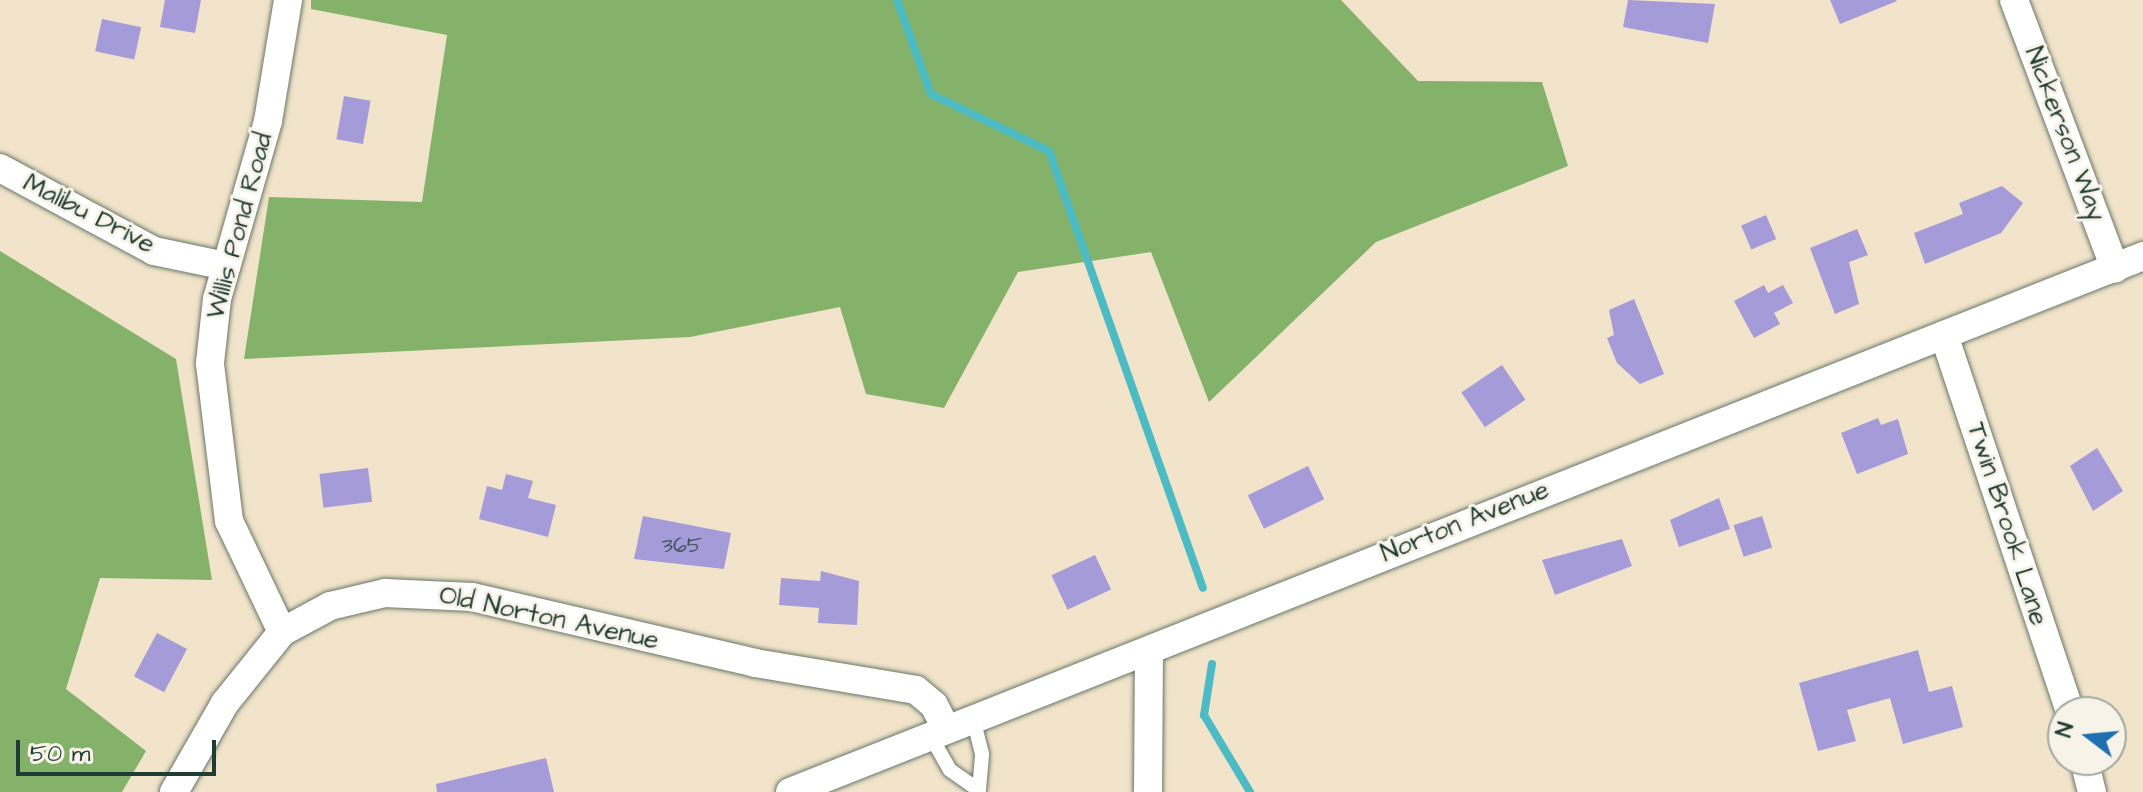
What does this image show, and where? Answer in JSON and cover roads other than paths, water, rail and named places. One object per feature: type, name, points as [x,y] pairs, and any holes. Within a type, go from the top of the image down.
[{"type":"street","name":"Willis Pond Road","points":[[282,632],[229,521],[218,457],[210,363],[226,266],[268,121],[288,0]]},
{"type":"street","name":"Nickerson Way","points":[[2014,0],[2115,269]]},
{"type":"street","name":"Malibu Drive","points":[[0,168],[154,251],[226,266]]},
{"type":"street","name":"Norton Avenue","points":[[790,792],[2143,256]]},
{"type":"street","name":"Twin Brook Lane","points":[[1944,335],[2065,696]]},
{"type":"street","name":"Old Norton Avenue","points":[[174,792],[225,703],[282,632],[357,598],[414,592],[472,597],[755,663],[916,690],[934,705],[938,732]]},
{"type":"street","points":[[1148,792],[1149,651]]},
{"type":"lane","points":[[973,718],[982,754],[979,791]]},
{"type":"lane","points":[[938,732],[950,770],[979,791]]},
{"type":"waterway","points":[[897,0],[931,94],[1049,151],[1203,588]]},
{"type":"waterway","points":[[1212,664],[1204,715],[1250,792]]}]
